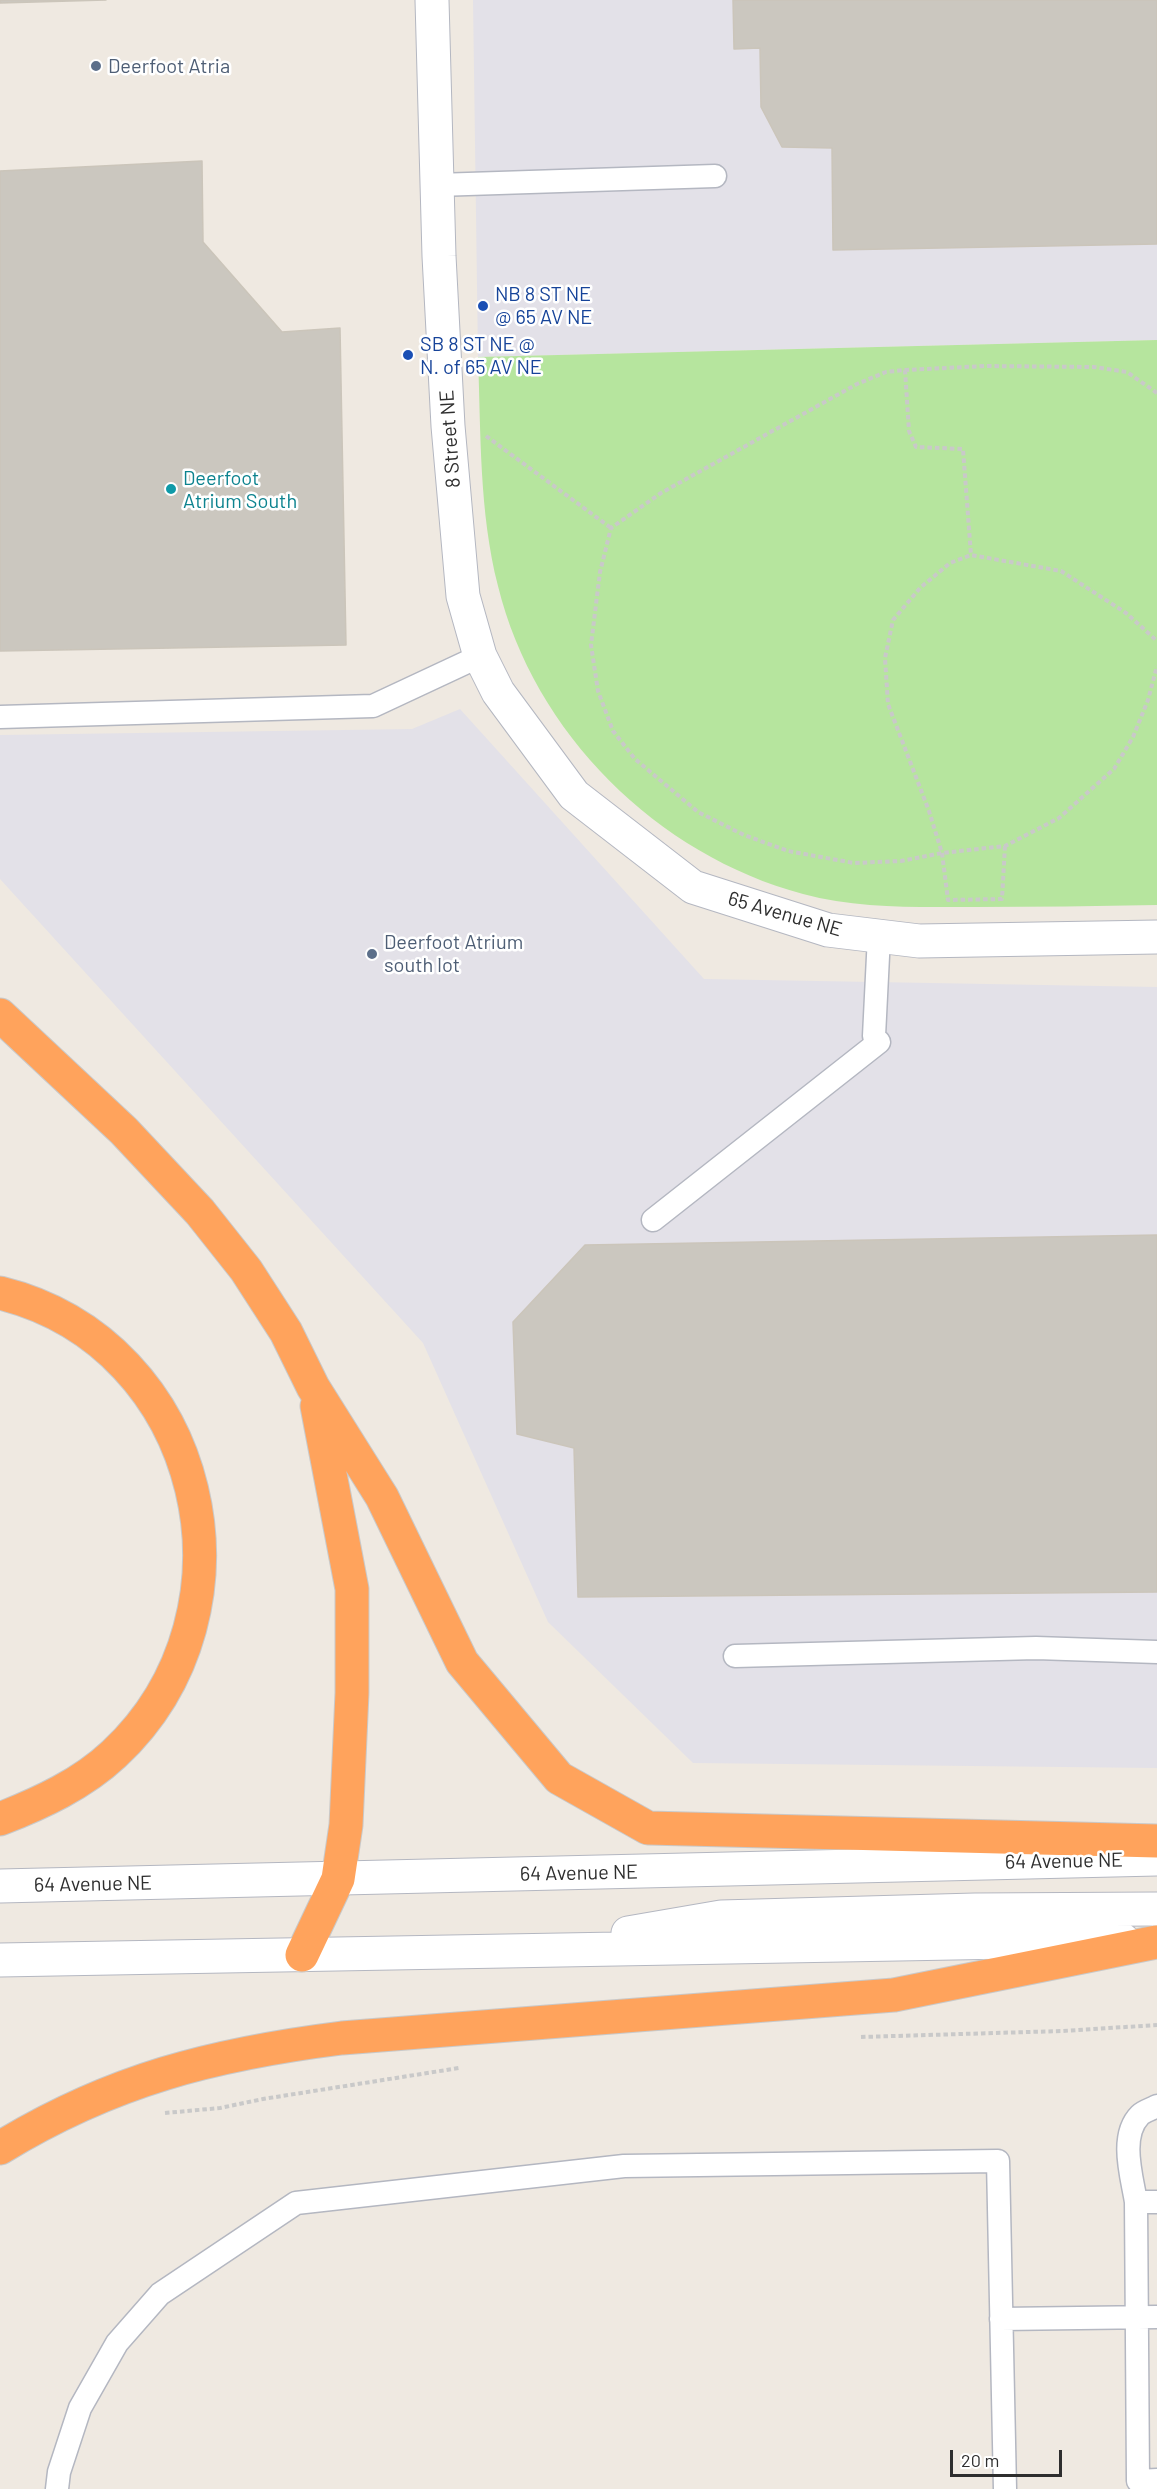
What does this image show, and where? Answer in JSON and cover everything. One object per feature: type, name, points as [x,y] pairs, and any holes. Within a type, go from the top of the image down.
[{"type":"highway","points":[[0,1015],[123,1131],[200,1212],[246,1270],[286,1332],[314,1387],[382,1497],[462,1662],[560,1778],[648,1828],[1157,1841]]},
{"type":"highway","points":[[0,1293],[43,1309],[73,1324],[102,1344],[146,1389],[177,1444],[189,1476],[197,1507],[201,1541],[199,1580],[193,1615],[181,1653],[166,1686],[143,1720],[114,1754],[76,1783],[0,1819]]},
{"type":"highway","points":[[302,1955],[338,1880],[346,1825],[352,1693],[352,1589],[314,1387]]},
{"type":"highway","points":[[0,2148],[45,2120],[129,2084],[198,2062],[271,2047],[365,2036],[894,1995],[1157,1941]]},
{"type":"street","name":"8 Street NE","points":[[432,0],[437,185],[448,426],[463,596],[480,656],[498,692]]},
{"type":"street","name":"65 Avenue NE","points":[[498,692],[573,795],[693,887],[828,930],[919,941],[1157,937]]},
{"type":"street","name":"64 Avenue NE","points":[[0,1886],[338,1880],[1157,1859]]},
{"type":"street","points":[[525,1951],[721,1917],[975,1910],[1157,1909]]},
{"type":"street","points":[[0,1960],[1157,1941]]},
{"type":"lane","points":[[437,185],[715,176]]},
{"type":"lane","points":[[0,717],[373,706],[480,656]]},
{"type":"lane","points":[[653,1220],[876,1039],[879,936]]},
{"type":"lane","points":[[735,1656],[1036,1648],[1157,1652]]},
{"type":"lane","points":[[1157,2106],[1140,2115],[1130,2132],[1129,2150],[1146,2202],[1148,2317],[1138,2481],[1157,2480]]},
{"type":"lane","points":[[57,2489],[59,2472],[80,2408],[117,2343],[160,2294],[296,2203],[624,2166],[998,2161],[1005,2489]]},
{"type":"lane","points":[[1001,2319],[1148,2317]]},
{"type":"path","points":[[1157,393],[1127,372],[1094,367],[985,366],[905,370],[886,372],[857,384],[661,493],[611,528],[600,572],[591,645],[598,691],[613,731],[635,759],[698,812],[744,835],[788,851],[854,864],[901,861],[942,853],[1005,846],[1059,818],[1114,769],[1132,737],[1148,700],[1157,666]]},
{"type":"path","points":[[905,370],[909,431],[916,447],[963,449],[971,555]]},
{"type":"path","points":[[448,426],[472,426],[611,528]]},
{"type":"path","points":[[1005,846],[1002,898],[948,900],[942,853],[926,801],[888,704],[885,658],[893,620],[920,588],[950,563],[971,555],[1061,571],[1126,613],[1157,641]]},
{"type":"path","points":[[857,2037],[1062,2031],[1157,2025]]},
{"type":"path","points":[[153,2114],[220,2108],[465,2067]]},
{"type":"shaded area","points":[[473,0],[1157,0],[1157,340],[478,357]]},
{"type":"shaded area","points":[[460,709],[704,979],[1157,987],[1157,1768],[693,1763],[548,1622],[423,1343],[0,879],[0,735],[412,729]]},
{"type":"green space","points":[[1157,340],[1157,905],[931,907],[866,905],[803,894],[749,876],[699,850],[652,818],[609,780],[572,738],[540,691],[515,640],[492,558],[484,501],[478,357]]},
{"type":"building","points":[[0,0],[106,0],[0,3]]},
{"type":"building","points":[[733,0],[1157,0],[1157,244],[833,250],[832,148],[782,147],[761,107],[760,48],[734,49]]},
{"type":"building","name":"Deerfoot Atrium South","points":[[202,161],[203,242],[282,332],[340,328],[346,645],[0,651],[0,171]]},
{"type":"building","points":[[1157,1235],[1157,1592],[578,1597],[574,1448],[517,1434],[513,1322],[585,1245]]},
{"type":"place","name":"Deerfoot Atria","points":[[96,66]]},
{"type":"place","name":"NB 8 ST NE @ 65 AV NE","points":[[483,306]]},
{"type":"place","name":"SB 8 ST NE @ N. of 65 AV NE","points":[[408,355]]},
{"type":"place","name":"Deerfoot Atrium South","points":[[171,489]]},
{"type":"place","name":"Deerfoot Atrium south lot","points":[[372,954]]}]
